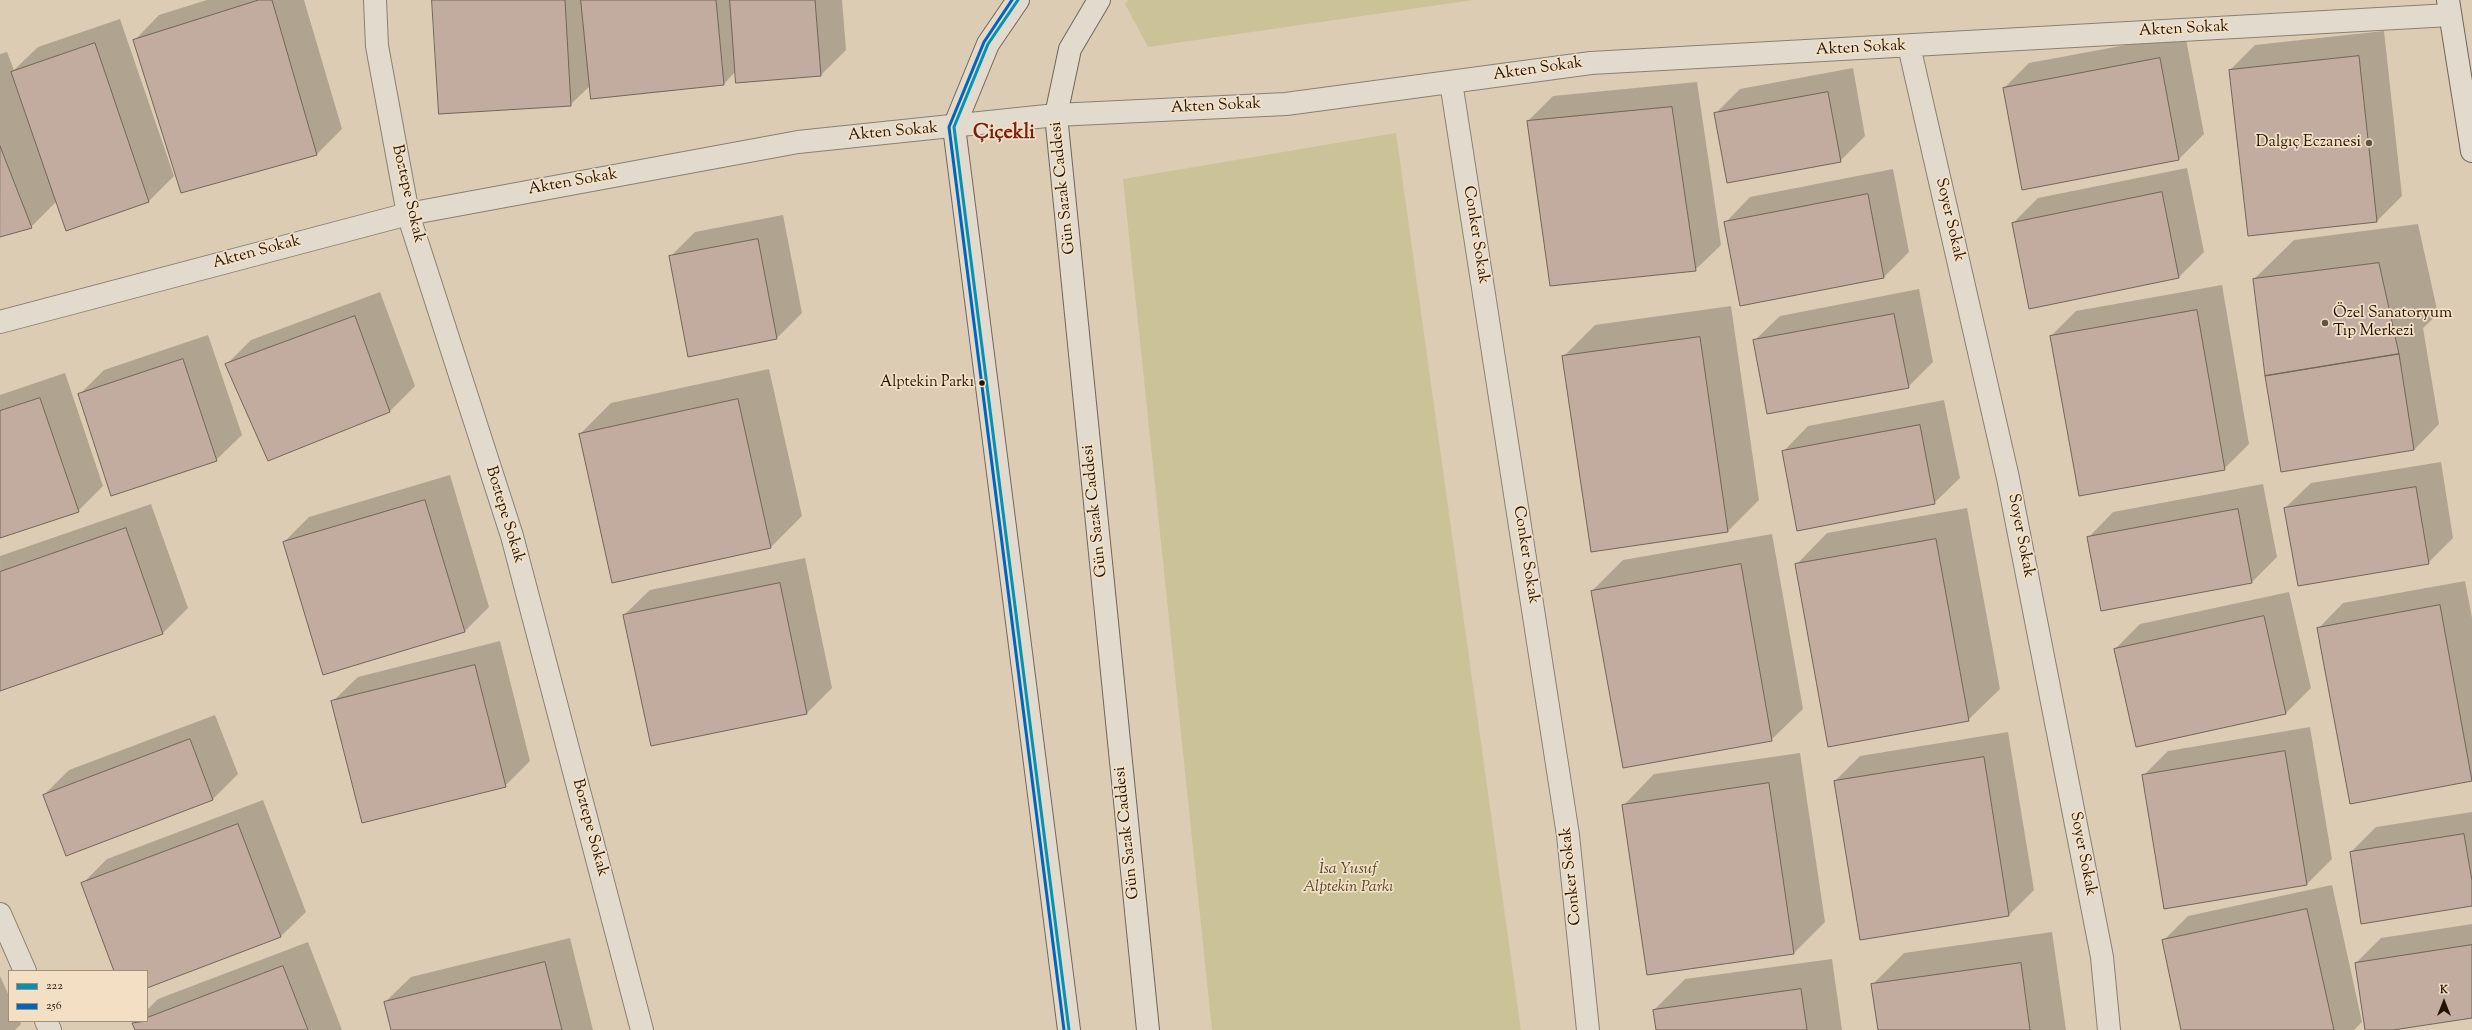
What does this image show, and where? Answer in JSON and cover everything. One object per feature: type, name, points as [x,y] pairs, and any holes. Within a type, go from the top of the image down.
[{"type":"street","name":"Boztepe Sokak","points":[[376,0],[377,46],[408,214],[512,536],[642,1030]]},
{"type":"street","points":[[1018,0],[988,44],[954,127],[1069,1030]]},
{"type":"street","name":"Gün Sazak Caddesi","points":[[1099,0],[1070,49],[1056,115],[1148,1030]]},
{"type":"street","name":"Akten Sokak","points":[[0,322],[408,214],[798,142],[954,127],[1056,115],[1286,104],[1592,63],[1909,46],[2449,8]]},
{"type":"street","points":[[2449,8],[2472,151]]},
{"type":"street","name":"Soyer Sokak","points":[[1909,46],[2008,478],[2102,957],[2109,1030]]},
{"type":"street","name":"Conker Sokak","points":[[1451,82],[1568,835],[1588,1030]]},
{"type":"street","points":[[0,914],[25,970]]},
{"type":"green space","points":[[1128,0],[1473,0],[1148,47],[1125,4]]},
{"type":"green space","name":"İsa Yusuf Alptekin Parkı","points":[[1396,133],[1521,1030],[1212,1030],[1123,179]]},
{"type":"building","points":[[259,0],[272,0],[317,155],[181,193],[133,40]]},
{"type":"building","points":[[432,0],[565,0],[571,106],[439,114]]},
{"type":"building","points":[[581,0],[716,0],[724,85],[591,99]]},
{"type":"building","points":[[730,0],[815,0],[821,76],[736,83]]},
{"type":"building","points":[[95,43],[149,202],[66,231],[11,72]]},
{"type":"building","points":[[2359,56],[2377,222],[2248,236],[2229,70]]},
{"type":"building","points":[[2160,58],[2179,160],[2022,190],[2003,88]]},
{"type":"building","points":[[1828,92],[1841,162],[1727,183],[1714,113]]},
{"type":"building","points":[[1672,107],[1696,271],[1550,286],[1527,121]]},
{"type":"building","points":[[0,146],[32,228],[0,237]]},
{"type":"building","points":[[2162,192],[2179,278],[2029,309],[2012,223]]},
{"type":"building","points":[[1868,194],[1884,278],[1740,306],[1724,222]]},
{"type":"building","points":[[758,239],[777,339],[688,357],[669,256]]},
{"type":"building","name":"Özel Sanatoryum Tıp Merkezi","points":[[2379,263],[2399,354],[2265,376],[2253,279]]},
{"type":"building","points":[[2197,310],[2225,470],[2079,496],[2050,336]]},
{"type":"building","points":[[1894,314],[1909,388],[1767,414],[1753,340]]},
{"type":"building","points":[[355,316],[390,412],[268,461],[225,364]]},
{"type":"building","points":[[1700,337],[1728,532],[1591,552],[1562,356]]},
{"type":"building","points":[[2399,354],[2414,450],[2281,472],[2265,376]]},
{"type":"building","points":[[183,359],[217,461],[111,496],[78,394]]},
{"type":"building","points":[[40,398],[79,512],[0,538],[0,411]]},
{"type":"building","points":[[738,399],[771,548],[612,583],[579,434]]},
{"type":"building","points":[[1920,425],[1935,504],[1797,531],[1782,451]]},
{"type":"building","points":[[2416,487],[2429,564],[2298,586],[2284,508]]},
{"type":"building","points":[[425,500],[465,632],[323,675],[283,542]]},
{"type":"building","points":[[2238,509],[2252,583],[2101,611],[2087,537]]},
{"type":"building","points":[[126,528],[163,634],[0,691],[0,572]]},
{"type":"building","points":[[1936,539],[1969,721],[1828,747],[1795,564]]},
{"type":"building","points":[[1741,564],[1772,741],[1623,768],[1591,591]]},
{"type":"building","points":[[780,583],[807,714],[651,746],[623,615]]},
{"type":"building","points":[[2440,605],[2472,781],[2350,804],[2317,628]]},
{"type":"building","points":[[2264,616],[2286,714],[2136,747],[2114,649]]},
{"type":"building","points":[[475,665],[506,787],[362,823],[331,701]]},
{"type":"building","points":[[190,739],[213,800],[66,856],[43,795]]},
{"type":"building","points":[[2285,751],[2307,885],[2164,909],[2142,775]]},
{"type":"building","points":[[1984,757],[2009,916],[1860,940],[1834,781]]},
{"type":"building","points":[[1769,783],[1794,954],[1647,975],[1622,805]]},
{"type":"building","points":[[238,824],[281,937],[148,988],[148,970],[114,970],[81,883]]},
{"type":"building","points":[[2464,834],[2472,881],[2472,906],[2361,924],[2350,852]]},
{"type":"building","points":[[2307,909],[2334,1030],[2181,1030],[2162,940]]},
{"type":"building","points":[[2472,945],[2472,1018],[2393,1030],[2365,1030],[2355,963]]},
{"type":"building","points":[[545,962],[562,1030],[391,1030],[384,1002]]},
{"type":"building","points":[[2021,963],[2030,1030],[1878,1030],[1871,984]]},
{"type":"building","points":[[283,966],[308,1030],[135,1030],[132,1023],[148,1022],[148,1018]]},
{"type":"building","points":[[1801,989],[1807,1030],[1656,1030],[1653,1010]]},
{"type":"transit line","name":"256","points":[[1012,0],[984,42],[949,127],[1064,1030]]},
{"type":"transit line","name":"222","points":[[1018,0],[988,44],[954,127],[1069,1030]]},
{"type":"place","name":"Dalgıç Eczanesi","points":[[2369,143]]},
{"type":"place","name":"Özel Sanatoryum Tıp Merkezi","points":[[2325,323]]},
{"type":"place","name":"Alptekin Parkı","points":[[982,383]]},
{"type":"district","name":"Çiçekli","points":[[1004,135]]}]
